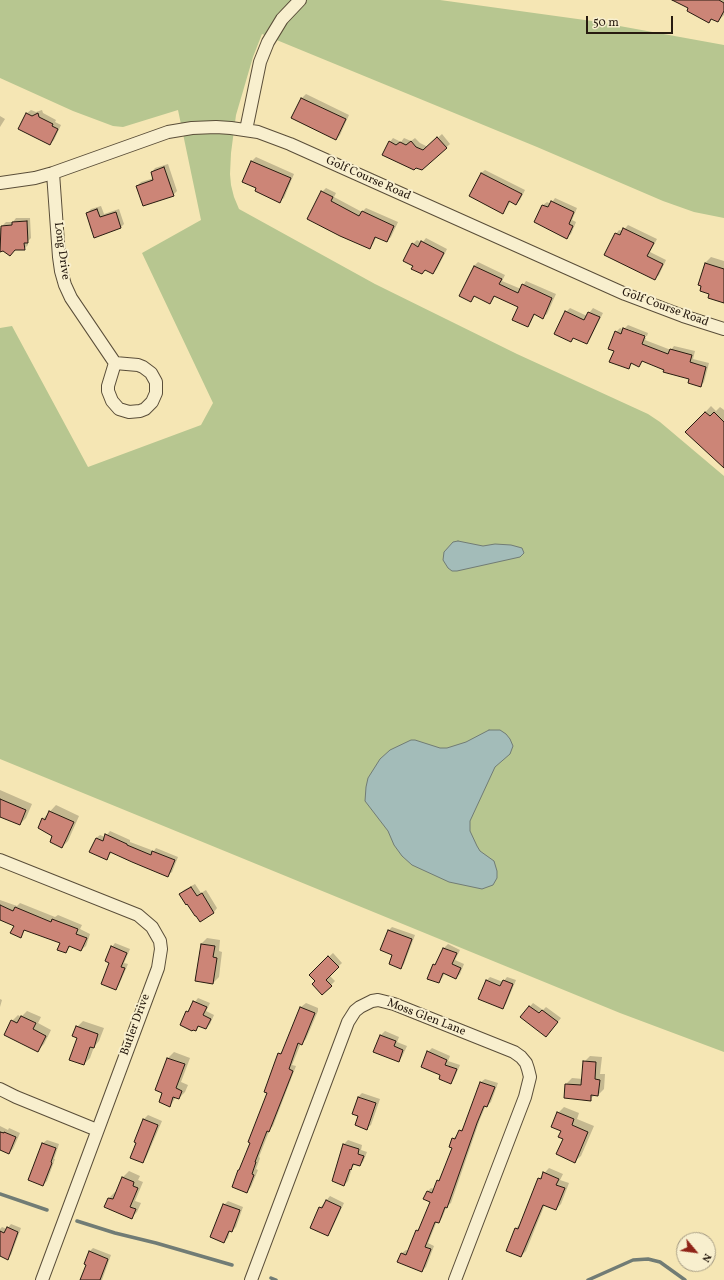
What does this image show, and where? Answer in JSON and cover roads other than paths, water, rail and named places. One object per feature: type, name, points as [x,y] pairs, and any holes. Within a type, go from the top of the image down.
[{"type":"street","points":[[246,130],[260,62],[268,42],[282,19],[300,0]]},
{"type":"street","name":"Golf Course Road","points":[[0,183],[28,180],[53,173],[168,132],[199,127],[231,128],[258,132],[290,144],[625,294],[677,314],[724,329]]},
{"type":"street","name":"Long Drive","points":[[53,173],[59,257],[65,285],[71,298],[115,363]]},
{"type":"street","points":[[115,363],[138,365],[151,373],[156,382],[156,392],[152,402],[145,409],[129,412],[119,409],[112,401],[108,391],[108,386],[115,363]]},
{"type":"street","name":"Butler Drive","points":[[0,860],[138,916],[152,927],[160,941],[161,954],[158,968],[42,1280]]},
{"type":"street","name":"Moss Glen Lane","points":[[251,1280],[348,1022],[355,1011],[360,1007],[372,1001],[378,1000],[394,1004],[514,1052],[521,1056],[528,1069],[530,1077],[525,1097],[455,1280]]},
{"type":"street","points":[[0,1089],[97,1130]]},
{"type":"water","points":[[458,541],[483,546],[495,544],[511,545],[522,548],[524,553],[520,557],[452,571],[443,560],[444,552],[453,542]]},
{"type":"water","points":[[489,730],[500,730],[506,734],[513,746],[510,754],[495,767],[470,821],[470,831],[477,846],[480,851],[494,861],[497,871],[497,878],[493,885],[482,889],[449,882],[412,865],[402,856],[394,845],[388,831],[365,801],[368,778],[380,759],[390,750],[411,740],[440,748],[447,748],[466,742]]},
{"type":"waterway","points":[[0,1194],[47,1210]]},
{"type":"waterway","points":[[77,1221],[232,1265]]},
{"type":"waterway","points":[[588,1280],[633,1260],[648,1259],[660,1262],[685,1280]]},
{"type":"waterway","points":[[271,1278],[276,1280]]}]
